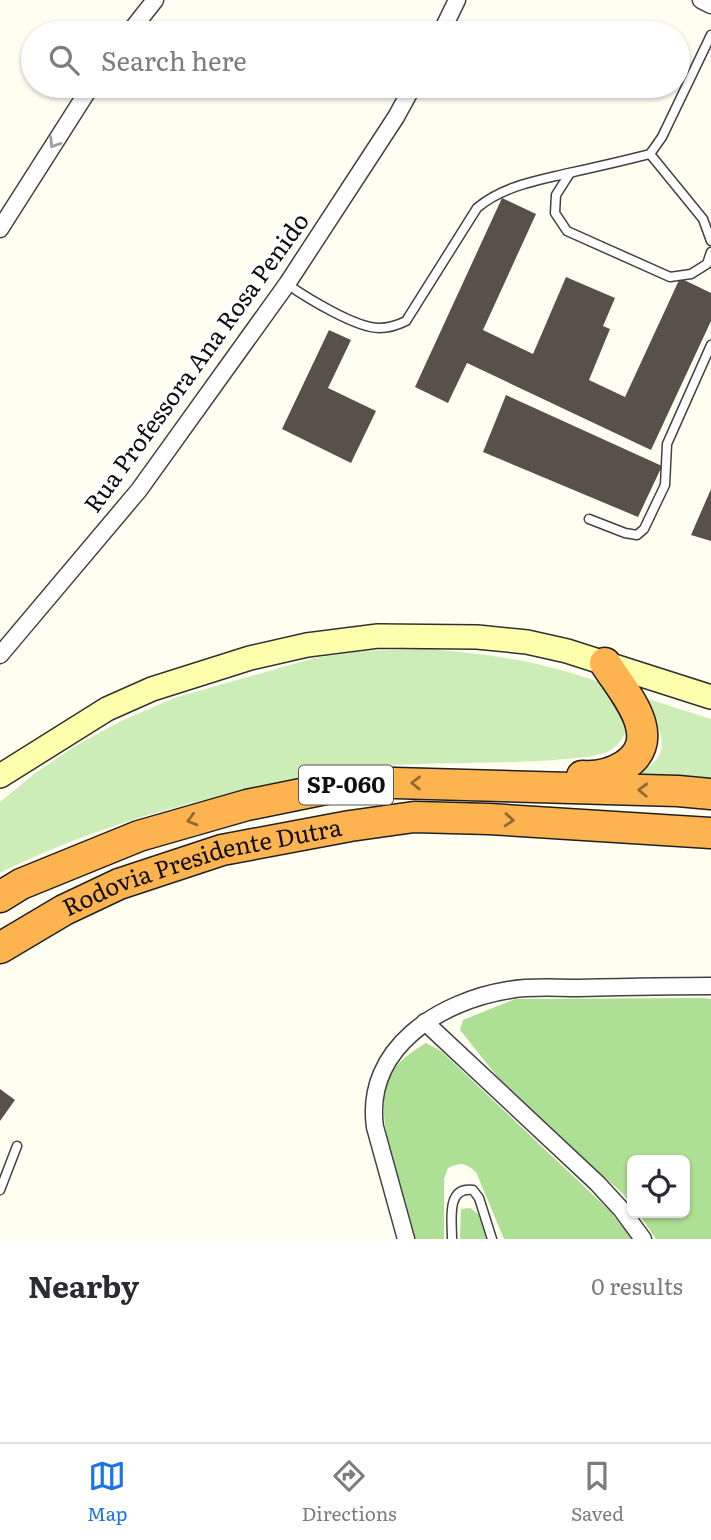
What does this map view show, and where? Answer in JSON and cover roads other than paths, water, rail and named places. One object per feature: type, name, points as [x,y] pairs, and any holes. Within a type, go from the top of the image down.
[{"type":"highway","points":[[449,784],[529,773],[594,777],[627,764],[642,745],[644,735],[632,706],[605,663]]},
{"type":"highway","name":"Rodovia Presidente Dutra","points":[[0,897],[21,884],[139,836],[247,805],[360,782],[711,794]]},
{"type":"highway","name":"Rodovia Presidente Dutra","points":[[0,948],[64,909],[120,884],[222,850],[350,826],[426,817],[711,832]]},
{"type":"street","points":[[138,21],[155,0]]},
{"type":"street","points":[[447,21],[457,0]]},
{"type":"street","points":[[701,0],[711,5]]},
{"type":"street","points":[[0,229],[83,98]]},
{"type":"street","name":"Rua Professora Ana Rosa Penido","points":[[0,655],[139,489],[288,284],[406,98]]},
{"type":"street","points":[[0,776],[107,709],[152,689],[250,658],[307,645],[378,636],[477,637],[527,642],[567,651],[711,697]]},
{"type":"street","points":[[406,1239],[373,1108],[375,1090],[392,1055],[425,1021],[459,1003],[510,990],[711,986]]},
{"type":"street","points":[[425,1021],[597,1183],[643,1239]]},
{"type":"lane","points":[[690,78],[711,35]]},
{"type":"lane","points":[[288,284],[305,297],[365,326],[379,328],[406,321],[477,208],[505,190],[650,155],[680,98]]},
{"type":"lane","points":[[650,155],[704,219],[711,241]]},
{"type":"lane","points":[[570,173],[556,195],[555,213],[567,230],[670,277],[709,268],[711,252]]},
{"type":"lane","points":[[589,519],[625,534],[636,535],[644,529],[665,485],[667,444],[711,345]]},
{"type":"lane","points":[[0,1190],[18,1146]]},
{"type":"lane","points":[[452,1239],[452,1202],[457,1193],[465,1189],[473,1190],[480,1198],[492,1239]]}]
